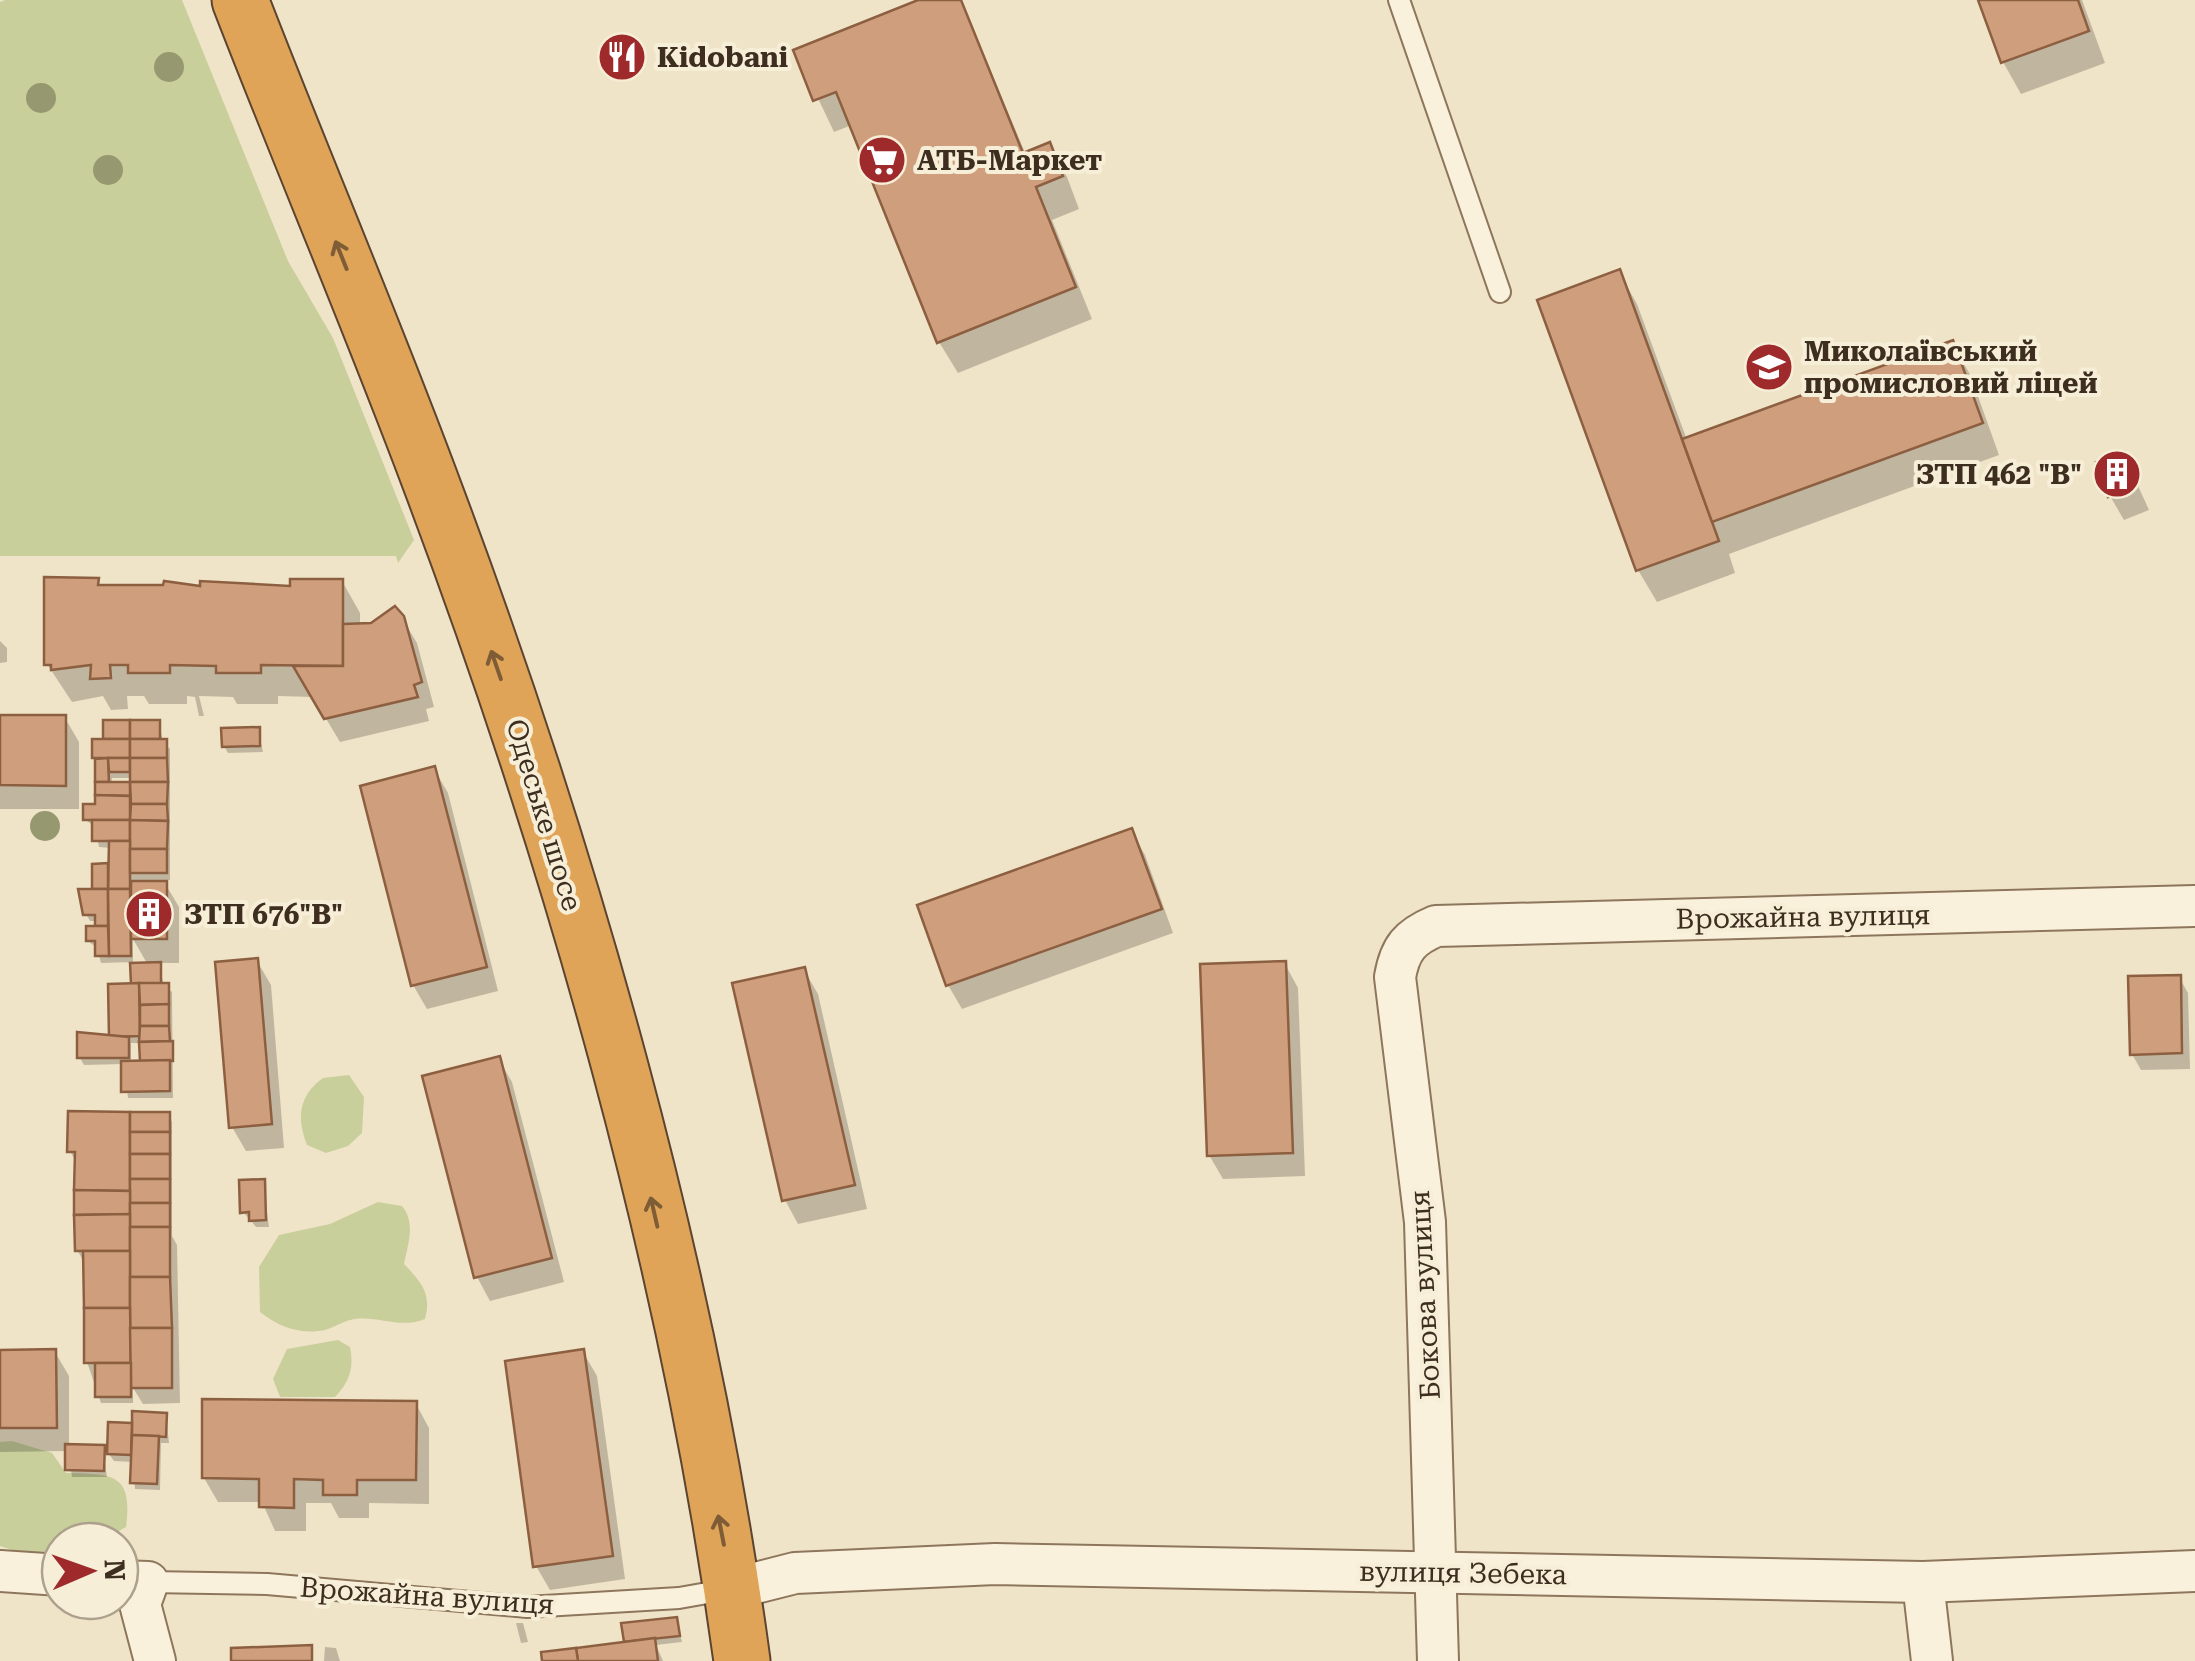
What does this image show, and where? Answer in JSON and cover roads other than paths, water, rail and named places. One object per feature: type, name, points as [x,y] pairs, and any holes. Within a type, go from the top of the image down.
[{"type":"highway","name":"Одеське шосе","points":[[240,0],[434,490],[526,754],[593,970],[634,1127],[732,1588],[742,1661]]},
{"type":"street","name":"Врожайна вулиця","points":[[1413,936],[1436,926],[2195,906]]},
{"type":"street","name":"Бокова вулиця","points":[[1413,936],[1399,955],[1395,977],[1425,1222],[1438,1661]]},
{"type":"street","name":"вулиця Зебека","points":[[732,1588],[794,1573],[995,1564],[1923,1582],[2195,1571]]},
{"type":"street","points":[[0,1572],[40,1574]]},
{"type":"street","points":[[1923,1582],[1932,1661]]},
{"type":"street","points":[[140,1604],[155,1661]]},
{"type":"lane","points":[[1399,0],[1500,292]]},
{"type":"lane","name":"Врожайна вулиця","points":[[140,1582],[287,1586],[527,1607],[679,1598],[732,1588]]},
{"type":"place","name":"Kidobani","points":[[622,57]]},
{"type":"place","name":"АТБ-Маркет","points":[[882,160]]},
{"type":"place","name":"Миколаївський промисловий ліцей","points":[[1769,367]]},
{"type":"place","name":"ЗТП 462 \"В\"","points":[[2117,474]]},
{"type":"place","name":"ЗТП 676\"В\"","points":[[149,914]]}]
